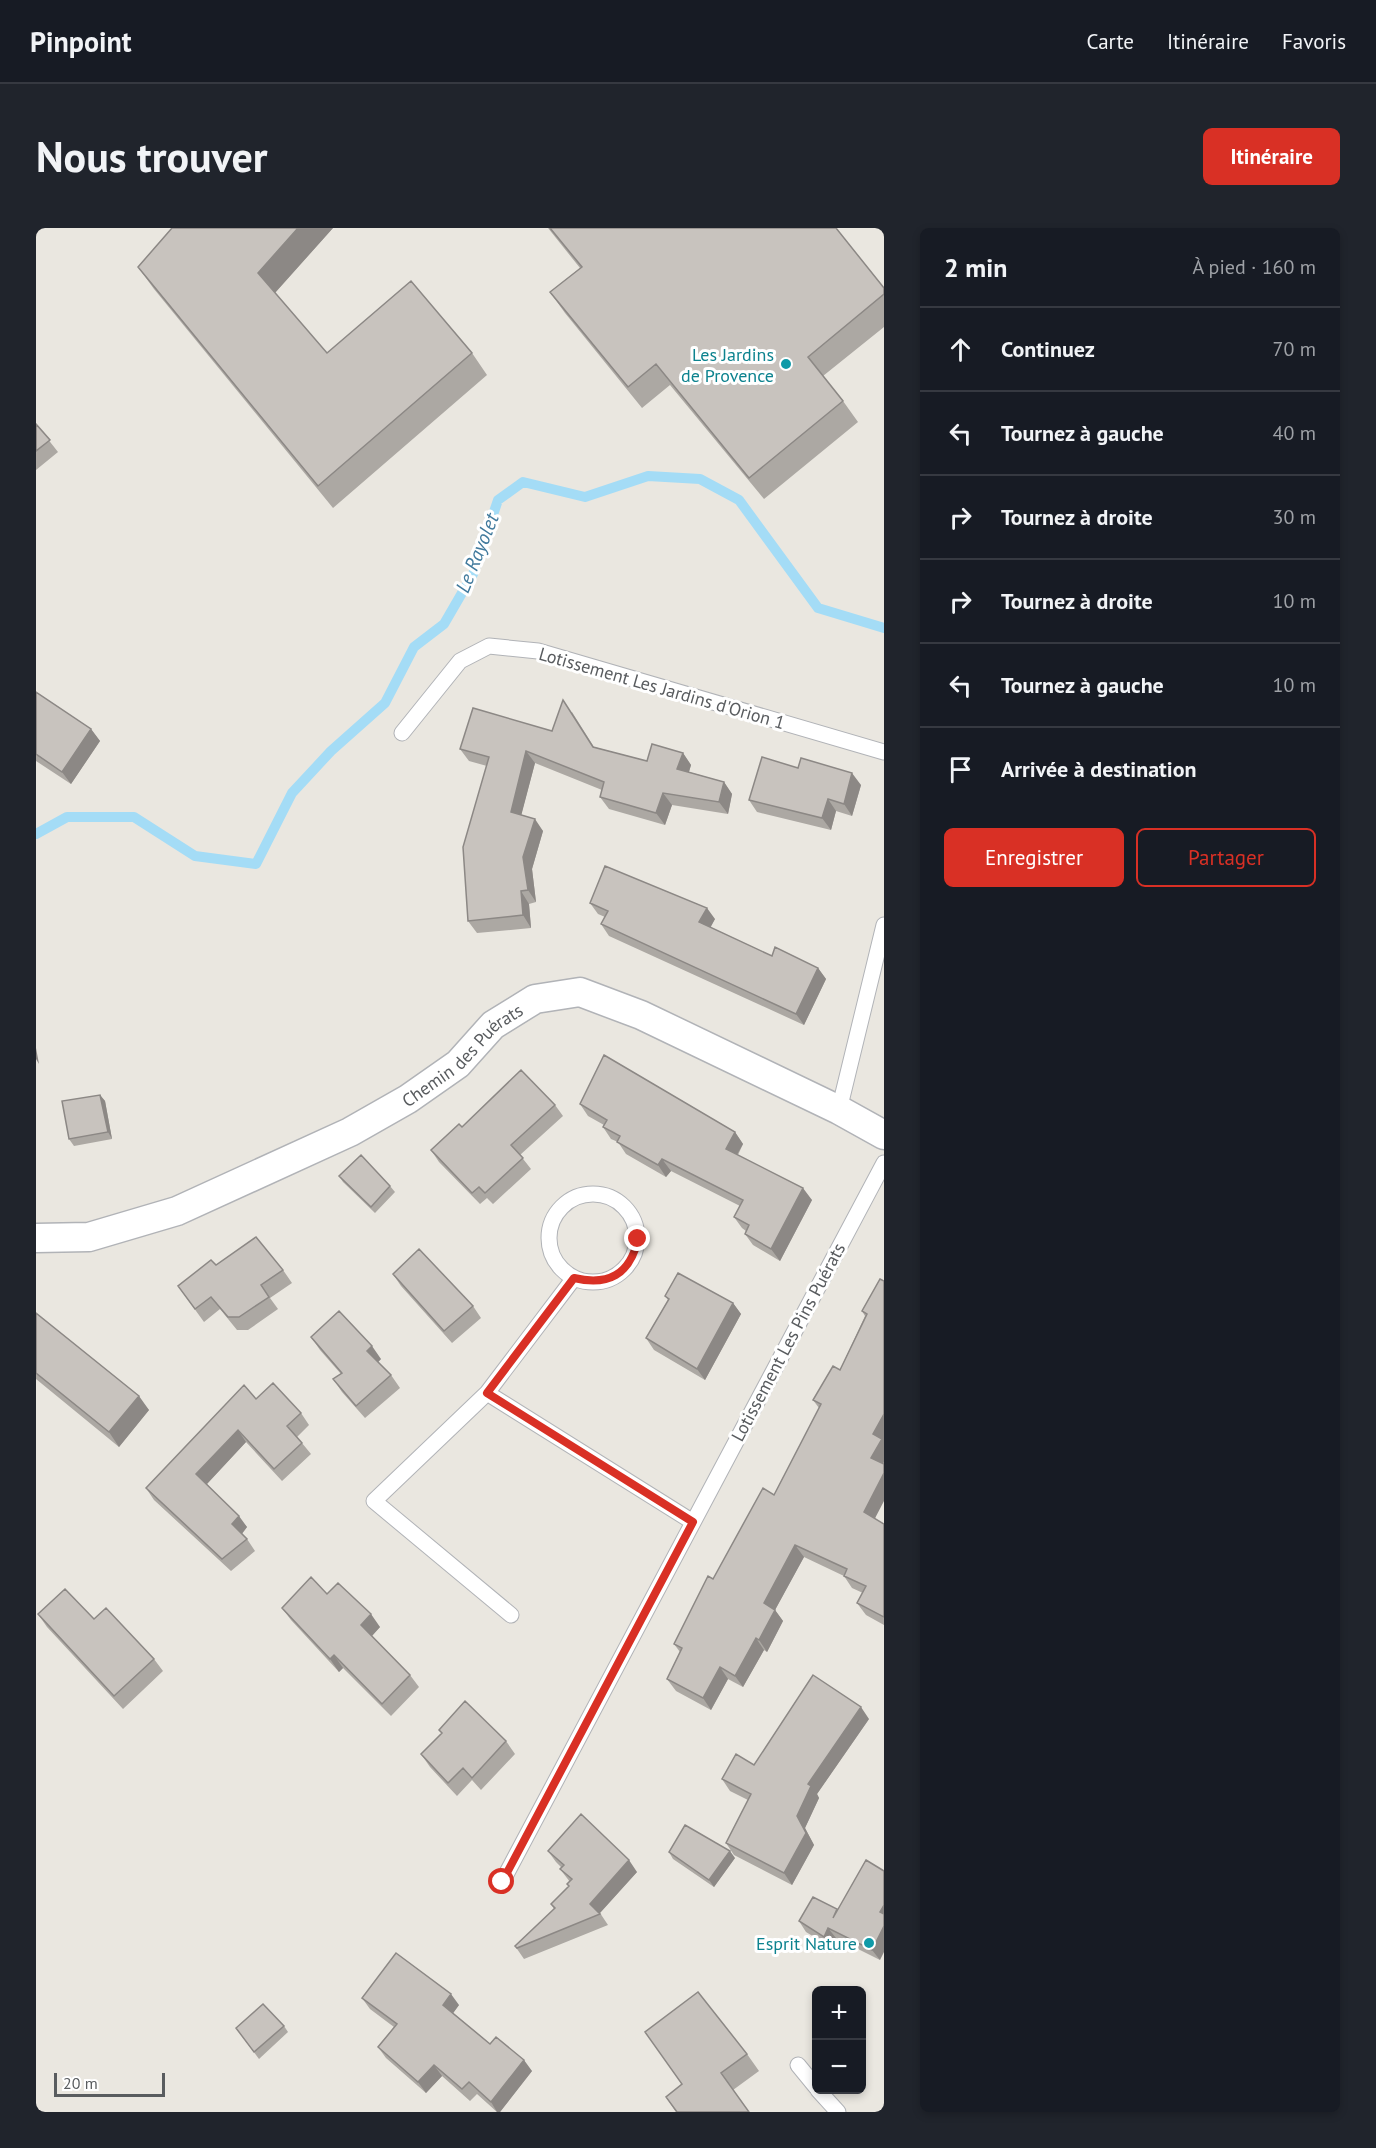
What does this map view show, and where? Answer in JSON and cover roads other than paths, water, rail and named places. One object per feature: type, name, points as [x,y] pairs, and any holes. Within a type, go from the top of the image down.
[{"type":"street","name":"Chemin des Puérats","points":[[36,1238],[89,1237],[177,1210],[350,1132],[408,1099],[458,1064],[494,1025],[535,999],[580,992],[641,1015],[839,1110],[884,1135]]},
{"type":"lane","name":"Lotissement Les Jardins d'Orion 1","points":[[402,733],[460,661],[489,646],[538,651],[884,752]]},
{"type":"lane","points":[[839,1110],[884,925]]},
{"type":"lane","name":"Lotissement Les Pins Puérats","points":[[502,1882],[884,1163]]},
{"type":"lane","points":[[591,1193],[606,1195],[619,1202],[629,1212],[636,1225],[638,1239],[635,1254],[627,1266],[616,1275],[603,1281],[574,1278],[562,1269],[549,1243],[555,1215],[577,1196],[591,1193]]},
{"type":"lane","points":[[511,1615],[374,1501],[487,1393],[574,1278]]},
{"type":"lane","points":[[487,1393],[693,1522]]},
{"type":"lane","points":[[798,2066],[812,2082]]},
{"type":"lane","points":[[822,2094],[838,2112]]},
{"type":"waterway","name":"Le Rayolet","points":[[36,834],[67,817],[134,817],[195,856],[256,864],[292,793],[331,751],[385,703],[414,647],[444,624],[473,574],[498,500],[523,482],[585,497],[648,476],[700,479],[739,500],[818,608],[884,628]]},
{"type":"place","name":"Les Jardins de Provence","points":[[786,364]]},
{"type":"place","name":"Esprit Nature","points":[[869,1943]]}]
